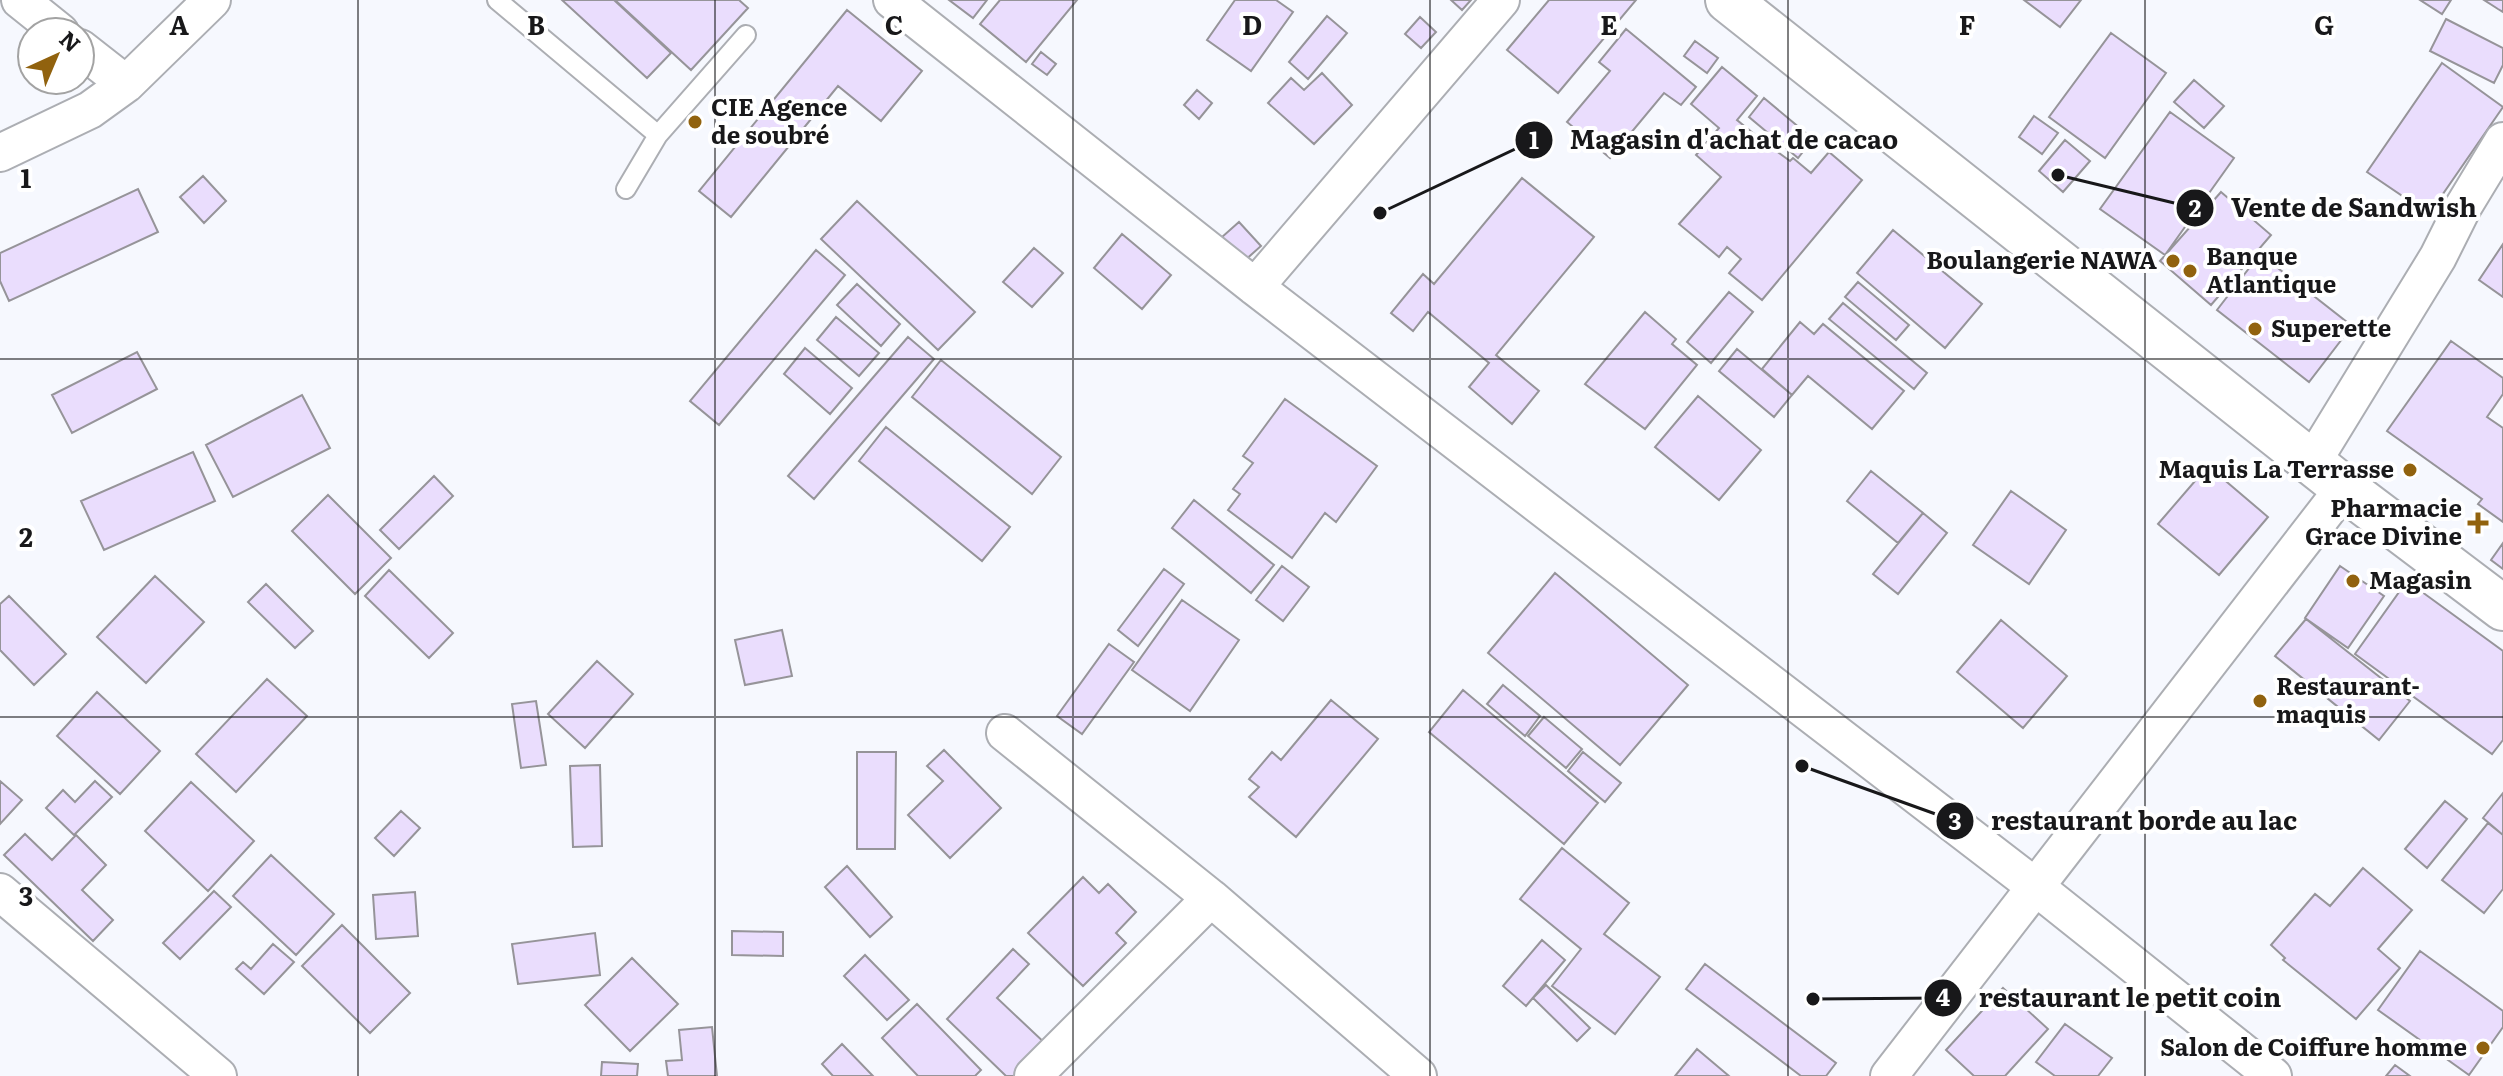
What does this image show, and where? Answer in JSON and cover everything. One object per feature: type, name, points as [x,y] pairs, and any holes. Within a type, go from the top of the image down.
[{"type":"street","points":[[20,0],[40,16]]},
{"type":"street","points":[[0,153],[90,110],[126,84],[212,0]]},
{"type":"street","points":[[892,0],[1255,287],[2037,888],[2273,1076]]},
{"type":"street","points":[[1255,287],[1501,0]]},
{"type":"street","points":[[1728,0],[2329,475],[2503,608]]},
{"type":"street","points":[[96,61],[126,84]]},
{"type":"street","points":[[1889,1076],[2037,888],[2329,475],[2463,207],[2503,141]]},
{"type":"street","points":[[1005,733],[1211,898],[1418,1076]]},
{"type":"street","points":[[0,892],[218,1076]]},
{"type":"street","points":[[1033,1076],[1211,898]]},
{"type":"lane","points":[[497,0],[658,135]]},
{"type":"lane","points":[[626,189],[658,135],[746,35]]},
{"type":"building","points":[[562,0],[614,0],[671,53],[647,78]]},
{"type":"building","points":[[615,0],[739,0],[748,8],[691,70]]},
{"type":"building","points":[[949,0],[987,0],[973,18]]},
{"type":"building","points":[[1000,0],[1077,0],[1026,62],[980,24]]},
{"type":"building","points":[[1235,0],[1276,0],[1293,12],[1251,71],[1207,40]]},
{"type":"building","points":[[1451,0],[1471,0],[1462,10]]},
{"type":"building","points":[[1549,0],[1636,0],[1558,93],[1507,50]]},
{"type":"building","points":[[2024,0],[2081,0],[2060,27]]},
{"type":"building","points":[[2420,0],[2451,0],[2442,14]]},
{"type":"building","points":[[2484,0],[2503,0],[2503,12],[2498,9]]},
{"type":"building","points":[[847,10],[922,71],[881,121],[838,86],[731,217],[699,191]]},
{"type":"building","points":[[1327,16],[1347,33],[1308,79],[1289,62]]},
{"type":"building","points":[[1420,17],[1436,32],[1421,48],[1405,34]]},
{"type":"building","points":[[2446,19],[2503,48],[2503,65],[2494,83],[2430,51]]},
{"type":"building","points":[[1626,29],[1696,87],[1681,105],[1664,93],[1610,158],[1567,122],[1610,71],[1599,62]]},
{"type":"building","points":[[2111,33],[2166,73],[2105,158],[2049,117]]},
{"type":"building","points":[[1695,41],[1718,58],[1707,73],[1684,56]]},
{"type":"building","points":[[1041,52],[1056,64],[1047,75],[1032,64]]},
{"type":"building","points":[[2442,63],[2503,107],[2429,214],[2367,172]]},
{"type":"building","points":[[1722,67],[1757,96],[1737,120],[1764,142],[1790,161],[1793,158],[1811,173],[1829,152],[1862,180],[1762,300],[1729,273],[1741,259],[1727,247],[1719,257],[1679,224],[1721,177],[1696,155],[1719,128],[1691,104]]},
{"type":"building","points":[[1322,73],[1352,105],[1314,144],[1268,103],[1291,78],[1304,90]]},
{"type":"building","points":[[2194,80],[2224,106],[2204,128],[2174,102]]},
{"type":"building","points":[[1197,90],[1212,103],[1199,119],[1184,105]]},
{"type":"building","points":[[1764,98],[1813,139],[1798,158],[1749,117]]},
{"type":"building","points":[[2170,112],[2234,158],[2165,255],[2100,209]]},
{"type":"building","points":[[2034,116],[2058,133],[2042,154],[2019,137]]},
{"type":"building","points":[[2065,140],[2090,161],[2063,192],[2039,171]]},
{"type":"building","points":[[203,176],[226,201],[204,223],[180,197]]},
{"type":"building","points":[[1522,178],[1594,237],[1496,355],[1539,391],[1512,424],[1469,387],[1489,363],[1428,312],[1413,331],[1391,313],[1423,274],[1434,284]]},
{"type":"building","points":[[138,189],[158,232],[9,301],[0,281],[0,253]]},
{"type":"building","points":[[2221,192],[2271,235],[2211,305],[2160,261]]},
{"type":"building","points":[[857,201],[975,312],[938,350],[821,239]]},
{"type":"building","points":[[1239,222],[1261,246],[1243,262],[1222,237]]},
{"type":"building","points":[[1893,230],[1982,304],[1945,348],[1857,273]]},
{"type":"building","points":[[1122,234],[1171,275],[1142,309],[1094,268]]},
{"type":"building","points":[[2503,244],[2503,297],[2479,280]]},
{"type":"building","points":[[1034,248],[1063,273],[1032,307],[1003,282]]},
{"type":"building","points":[[816,250],[845,275],[719,425],[690,401]]},
{"type":"building","points":[[2260,254],[2352,326],[2309,382],[2217,310]]},
{"type":"building","points":[[1858,282],[1909,325],[1896,340],[1845,297]]},
{"type":"building","points":[[857,284],[900,324],[881,346],[837,305]]},
{"type":"building","points":[[1729,292],[1753,312],[1711,363],[1687,342]]},
{"type":"building","points":[[1843,303],[1927,373],[1914,389],[1829,319]]},
{"type":"building","points":[[1645,312],[1676,339],[1672,344],[1697,365],[1645,429],[1585,384]]},
{"type":"building","points":[[836,317],[879,353],[859,376],[817,340]]},
{"type":"building","points":[[1800,322],[1814,334],[1823,324],[1904,391],[1872,429],[1808,376],[1792,395],[1762,369]]},
{"type":"building","points":[[908,337],[934,359],[814,499],[788,476]]},
{"type":"building","points":[[2451,341],[2503,378],[2503,394],[2487,417],[2503,428],[2503,522],[2478,504],[2482,499],[2387,431]]},
{"type":"building","points":[[805,348],[852,388],[830,414],[784,374]]},
{"type":"building","points":[[1737,349],[1792,395],[1774,417],[1719,371]]},
{"type":"building","points":[[137,352],[157,389],[72,433],[52,395]]},
{"type":"building","points":[[941,360],[1061,457],[1032,494],[912,397]]},
{"type":"building","points":[[302,395],[330,448],[233,497],[206,445]]},
{"type":"building","points":[[1698,396],[1761,450],[1719,500],[1655,447]]},
{"type":"building","points":[[1285,399],[1377,466],[1336,522],[1325,513],[1292,558],[1228,510],[1240,494],[1233,489],[1253,463],[1243,456]]},
{"type":"building","points":[[886,427],[1010,527],[982,561],[859,461]]},
{"type":"building","points":[[193,452],[215,501],[104,550],[81,501]]},
{"type":"building","points":[[2208,466],[2268,517],[2219,575],[2158,524]]},
{"type":"building","points":[[1871,471],[1923,513],[1898,543],[1847,501]]},
{"type":"building","points":[[434,476],[453,496],[399,549],[380,530]]},
{"type":"building","points":[[2011,491],[2066,530],[2029,584],[1973,545]]},
{"type":"building","points":[[328,495],[391,558],[355,594],[292,531]]},
{"type":"building","points":[[1194,500],[1274,565],[1251,593],[1172,528]]},
{"type":"building","points":[[1923,513],[1947,533],[1898,594],[1873,574]]},
{"type":"building","points":[[2503,543],[2503,569],[2491,560]]},
{"type":"building","points":[[1282,566],[1309,587],[1283,621],[1256,600]]},
{"type":"building","points":[[2340,566],[2384,596],[2348,648],[2305,618]]},
{"type":"building","points":[[1164,569],[1184,584],[1138,646],[1118,630]]},
{"type":"building","points":[[389,570],[453,633],[429,658],[365,596]]},
{"type":"building","points":[[1555,573],[1688,685],[1620,765],[1488,653]]},
{"type":"building","points":[[155,576],[204,622],[146,683],[97,637]]},
{"type":"building","points":[[2407,581],[2503,651],[2503,740],[2492,754],[2355,654]]},
{"type":"building","points":[[266,584],[313,631],[295,648],[248,602]]},
{"type":"building","points":[[9,596],[66,654],[34,685],[0,650],[0,604]]},
{"type":"building","points":[[1182,600],[1239,640],[1190,711],[1132,670]]},
{"type":"building","points":[[2306,619],[2410,701],[2379,740],[2275,656]]},
{"type":"building","points":[[2001,620],[2067,676],[2023,728],[1957,672]]},
{"type":"building","points":[[782,630],[792,676],[745,685],[735,640]]},
{"type":"building","points":[[1109,644],[1134,662],[1082,734],[1057,716]]},
{"type":"building","points":[[597,661],[633,694],[585,748],[548,714]]},
{"type":"building","points":[[267,679],[307,716],[236,792],[196,754]]},
{"type":"building","points":[[1503,685],[1540,716],[1525,736],[1487,704]]},
{"type":"building","points":[[1463,690],[1598,803],[1564,844],[1429,732]]},
{"type":"building","points":[[97,692],[160,751],[120,794],[57,736]]},
{"type":"building","points":[[1331,700],[1378,739],[1296,837],[1249,797],[1259,787],[1249,779],[1272,752],[1281,760]]},
{"type":"building","points":[[536,701],[546,765],[521,768],[512,704]]},
{"type":"building","points":[[1544,717],[1582,749],[1566,768],[1528,736]]},
{"type":"building","points":[[944,750],[1001,808],[950,858],[908,815],[943,781],[927,766]]},
{"type":"building","points":[[857,752],[896,752],[895,849],[857,849]]},
{"type":"building","points":[[1583,752],[1621,783],[1605,802],[1568,771]]},
{"type":"building","points":[[600,765],[602,846],[573,847],[570,766]]},
{"type":"building","points":[[0,781],[22,800],[0,824]]},
{"type":"building","points":[[95,781],[112,797],[74,835],[46,808],[63,790],[75,802]]},
{"type":"building","points":[[191,782],[254,841],[208,891],[145,831]]},
{"type":"building","points":[[2503,793],[2503,835],[2483,818]]},
{"type":"building","points":[[2445,801],[2467,819],[2427,868],[2405,849]]},
{"type":"building","points":[[401,811],[420,828],[394,856],[375,838]]},
{"type":"building","points":[[2488,823],[2503,835],[2503,889],[2484,913],[2442,880]]},
{"type":"building","points":[[25,834],[52,860],[76,835],[106,865],[82,890],[113,920],[93,941],[4,855]]},
{"type":"building","points":[[1562,848],[1629,903],[1604,934],[1660,977],[1615,1034],[1552,986],[1581,949],[1520,899]]},
{"type":"building","points":[[271,855],[334,914],[296,955],[233,896]]},
{"type":"building","points":[[847,866],[892,917],[870,937],[825,887]]},
{"type":"building","points":[[2363,868],[2412,910],[2378,949],[2400,968],[2356,1019],[2283,960],[2285,958],[2271,945],[2315,894],[2330,906]]},
{"type":"building","points":[[1083,877],[1099,893],[1108,884],[1136,912],[1116,933],[1126,943],[1083,986],[1028,933]]},
{"type":"building","points":[[214,891],[231,907],[180,959],[163,943]]},
{"type":"building","points":[[415,892],[418,936],[376,939],[373,895]]},
{"type":"building","points":[[342,925],[410,993],[370,1033],[302,966]]},
{"type":"building","points":[[732,931],[783,932],[783,956],[732,955]]},
{"type":"building","points":[[595,933],[600,975],[518,984],[512,944]]},
{"type":"building","points":[[1542,940],[1565,960],[1526,1006],[1503,986]]},
{"type":"building","points":[[273,944],[294,962],[264,994],[236,969],[243,962],[251,969]]},
{"type":"building","points":[[1013,949],[1029,964],[997,998],[1048,1046],[1020,1076],[1006,1076],[947,1019]]},
{"type":"building","points":[[2420,951],[2503,1011],[2503,1027],[2469,1075],[2378,1010]]},
{"type":"building","points":[[865,955],[909,1000],[887,1020],[844,976]]},
{"type":"building","points":[[632,958],[678,1004],[630,1051],[585,1005]]},
{"type":"building","points":[[1705,964],[1836,1063],[1826,1076],[1801,1076],[1686,989]]},
{"type":"building","points":[[1546,985],[1590,1028],[1577,1041],[1533,998]]},
{"type":"building","points":[[2003,988],[2048,1029],[2005,1076],[1974,1076],[1946,1050]]},
{"type":"building","points":[[917,1004],[981,1070],[975,1076],[918,1076],[882,1038]]},
{"type":"building","points":[[2065,1024],[2112,1058],[2098,1076],[2055,1076],[2036,1062]]},
{"type":"building","points":[[712,1027],[717,1076],[668,1076],[666,1061],[682,1060],[679,1030]]},
{"type":"building","points":[[842,1044],[873,1076],[833,1076],[822,1064]]},
{"type":"building","points":[[1697,1049],[1729,1076],[1675,1076]]},
{"type":"building","points":[[602,1062],[638,1064],[637,1076],[601,1076]]},
{"type":"building","points":[[2395,1065],[2410,1076],[2386,1076]]},
{"type":"place","name":"CIE Agence de soubré","points":[[695,122]]},
{"type":"place","name":"Vente de Sandwish","points":[[2058,175]]},
{"type":"place","name":"Magasin d'achat de cacao","points":[[1380,213]]},
{"type":"place","name":"Boulangerie NAWA","points":[[2173,261]]},
{"type":"place","name":"Banque Atlantique","points":[[2190,271]]},
{"type":"place","name":"Superette","points":[[2255,329]]},
{"type":"place","name":"Maquis La Terrasse","points":[[2410,470]]},
{"type":"place","name":"Pharmacie Grace Divine","points":[[2478,523]]},
{"type":"place","name":"Magasin","points":[[2353,581]]},
{"type":"place","name":"Restaurant- maquis","points":[[2260,701]]},
{"type":"place","name":"restaurant borde au lac","points":[[1802,766]]},
{"type":"place","name":"restaurant le petit coin","points":[[1813,999]]},
{"type":"place","name":"Salon de Coiffure homme","points":[[2483,1048]]}]
